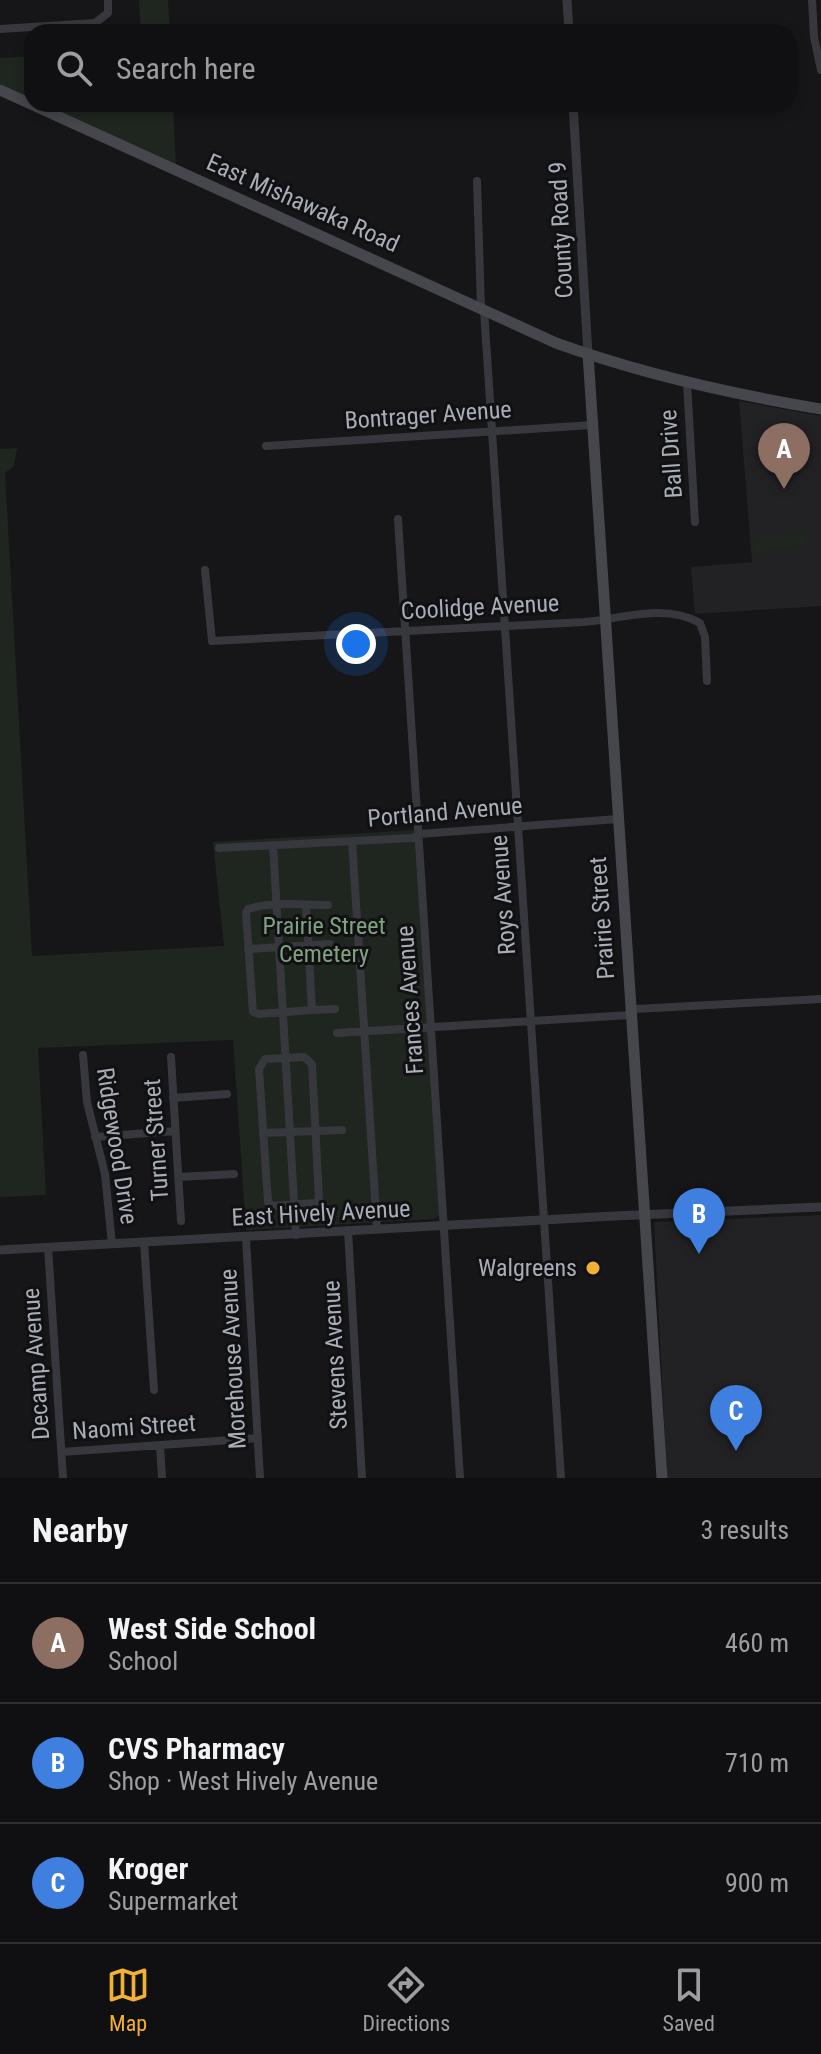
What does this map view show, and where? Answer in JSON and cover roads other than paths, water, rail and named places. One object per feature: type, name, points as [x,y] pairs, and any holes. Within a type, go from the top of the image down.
[{"type":"main road","name":"East Mishawaka Road","points":[[0,90],[24,101]]},
{"type":"main road","name":"East Mishawaka Road","points":[[49,112],[588,354],[687,383],[821,409]]},
{"type":"main road","name":"Prairie Street","points":[[588,354],[662,1478]]},
{"type":"street","points":[[79,24],[95,23],[108,13],[108,0]]},
{"type":"street","points":[[567,0],[568,24]]},
{"type":"street","points":[[812,0],[814,37],[821,70]]},
{"type":"street","points":[[0,29],[24,27]]},
{"type":"street","name":"County Road 9","points":[[573,112],[588,354]]},
{"type":"street","name":"Roys Avenue","points":[[477,181],[561,1478]]},
{"type":"street","name":"Ball Drive","points":[[687,383],[695,522]]},
{"type":"street","name":"Bontrager Avenue","points":[[266,446],[592,425]]},
{"type":"street","name":"Frances Avenue","points":[[398,519],[460,1478]]},
{"type":"street","name":"Coolidge Avenue","points":[[205,570],[212,641],[684,614],[700,623],[705,637],[707,681]]},
{"type":"street","name":"Portland Avenue","points":[[219,848],[413,838],[420,834],[618,819]]},
{"type":"street","points":[[352,841],[377,1229]]},
{"type":"street","points":[[273,845],[296,1235]]},
{"type":"street","points":[[306,905],[312,1010]]},
{"type":"street","points":[[328,905],[248,909],[248,949],[253,1012],[335,1009]]},
{"type":"street","points":[[248,949],[330,944]]},
{"type":"street","points":[[337,1033],[630,1015],[636,1009],[821,999]]},
{"type":"street","name":"Ridgewood Drive","points":[[83,1055],[87,1102],[105,1174],[112,1244]]},
{"type":"street","name":"Turner Street","points":[[171,1057],[181,1221]]},
{"type":"street","points":[[304,1057],[312,1064],[315,1131],[319,1199],[316,1203],[273,1206],[268,1202],[259,1069],[265,1059],[304,1057]]},
{"type":"street","points":[[173,1098],[227,1094]]},
{"type":"street","points":[[263,1133],[342,1130]]},
{"type":"street","points":[[95,1137],[175,1131]]},
{"type":"street","points":[[179,1177],[234,1174]]},
{"type":"street","name":"East Hively Avenue","points":[[0,1250],[544,1219],[821,1207]]},
{"type":"street","name":"Stevens Avenue","points":[[348,1230],[362,1478]]},
{"type":"street","name":"Morehouse Avenue","points":[[246,1238],[260,1478]]},
{"type":"street","points":[[144,1242],[154,1390]]},
{"type":"street","name":"Decamp Avenue","points":[[48,1247],[63,1478]]},
{"type":"street","name":"Naomi Street","points":[[62,1452],[258,1438]]},
{"type":"street","points":[[160,1445],[162,1478]]},
{"type":"place","name":"West Side School","points":[[784,489]]},
{"type":"place","name":"CVS Pharmacy","points":[[699,1254]]},
{"type":"place","name":"Walgreens","points":[[593,1268]]},
{"type":"place","name":"Kroger","points":[[736,1451]]},
{"type":"park label","name":"Prairie Street Cemetery","points":[[324,940]]}]
